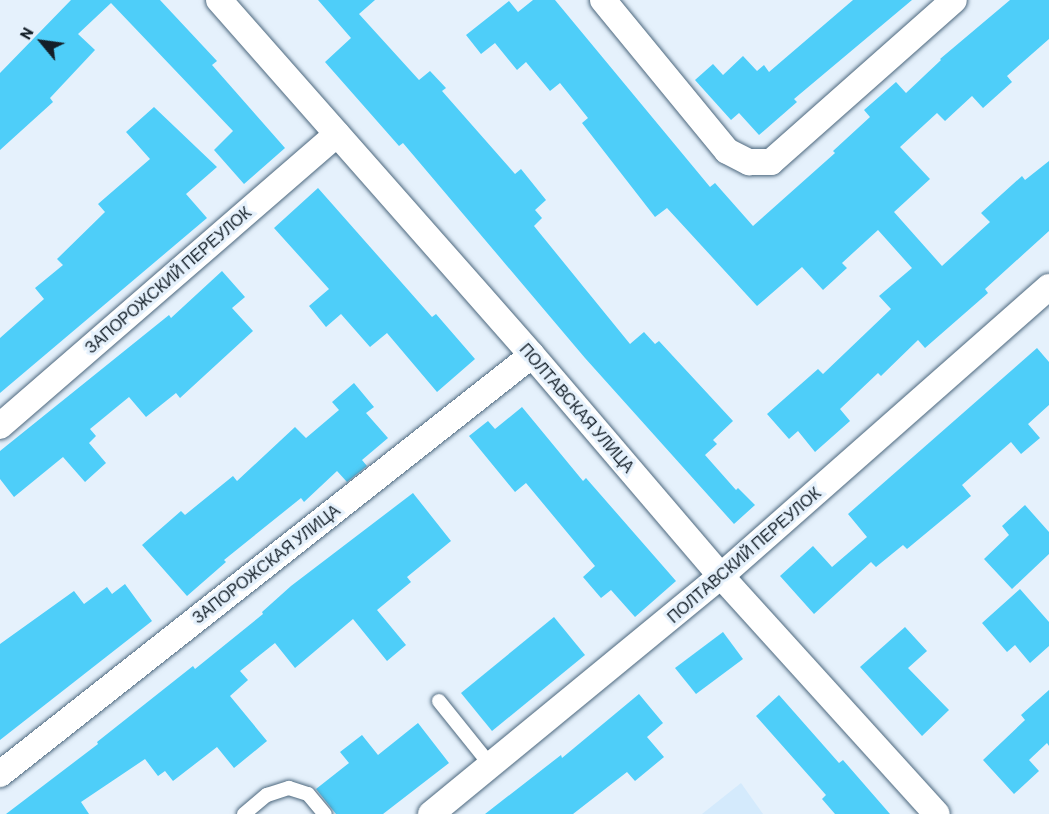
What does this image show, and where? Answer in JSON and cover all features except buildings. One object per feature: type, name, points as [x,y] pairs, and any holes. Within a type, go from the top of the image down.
[{"type":"street","name":"ПОЛТАВСКАЯ УЛИЦА","points":[[219,0],[532,355],[722,576],[937,814]]},
{"type":"street","points":[[603,0],[727,151],[749,162],[771,162],[954,0]]},
{"type":"street","name":"ЗАПОРОЖСКИЙ ПЕРЕУЛОК","points":[[0,426],[336,134]]},
{"type":"street","name":"ПОЛТАВСКИЙ ПЕРЕУЛОК","points":[[431,814],[722,576],[1049,287]]},
{"type":"street","name":"ЗАПОРОЖСКАЯ УЛИЦА","points":[[0,774],[532,355]]},
{"type":"lane","points":[[439,701],[491,766]]},
{"type":"lane","points":[[244,814],[267,795],[289,788],[308,794],[325,814]]},
{"type":"shaded area","points":[[741,783],[763,814],[702,814]]}]
